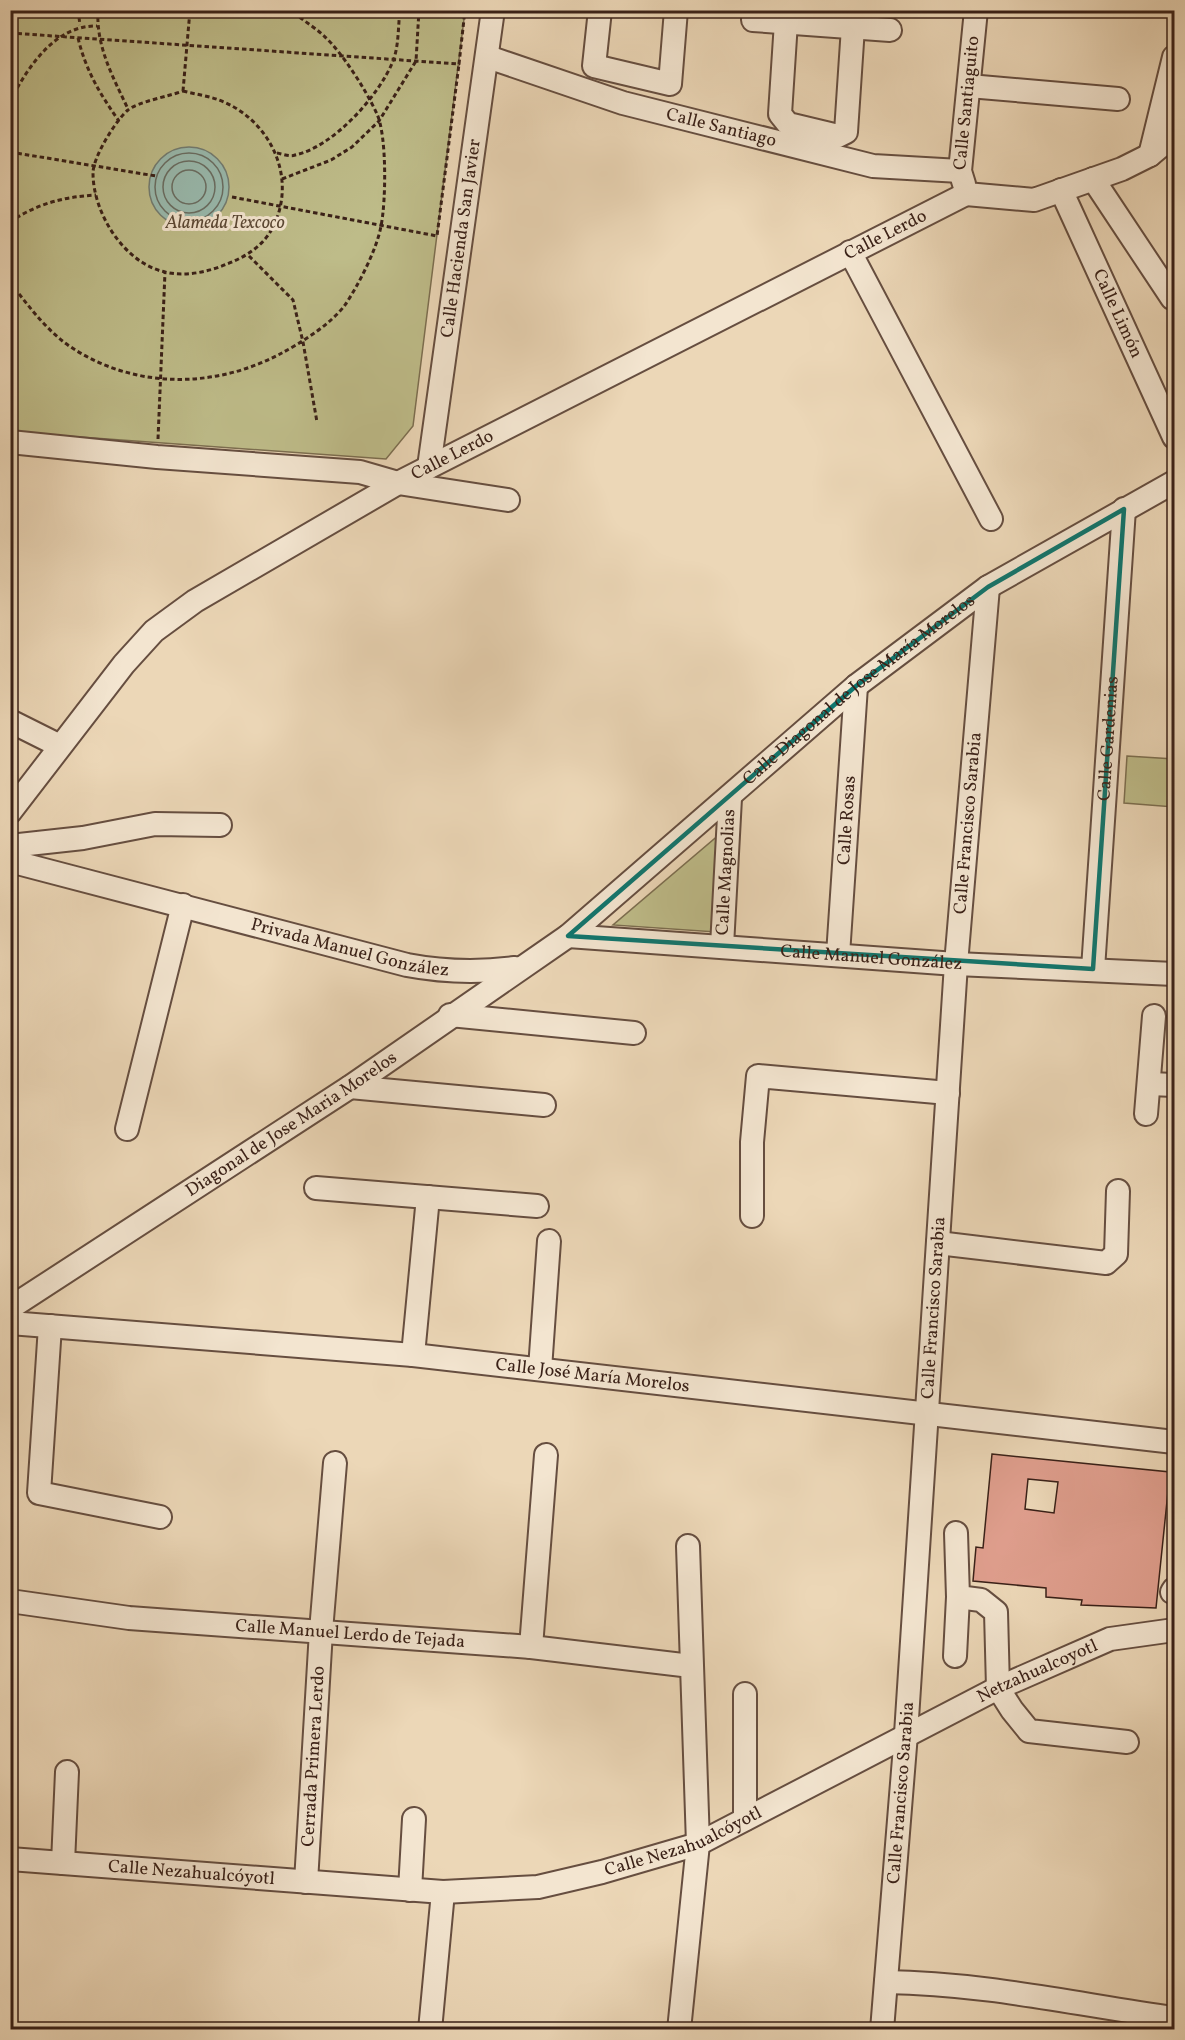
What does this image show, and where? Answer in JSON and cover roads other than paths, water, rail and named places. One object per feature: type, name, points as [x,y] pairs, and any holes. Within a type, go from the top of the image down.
[{"type":"street","name":"Calle Hacienda San Javier","points":[[429,467],[493,10]]},
{"type":"street","points":[[600,10],[594,66],[670,84],[676,10]]},
{"type":"street","name":"Calle Santiaguito","points":[[966,194],[960,171],[976,10]]},
{"type":"street","points":[[753,20],[890,30]]},
{"type":"street","points":[[786,22],[780,114],[788,124],[808,139],[846,132],[853,27]]},
{"type":"street","name":"Calle Santiago","points":[[488,57],[622,103],[808,139],[873,166],[960,171]]},
{"type":"street","points":[[1150,155],[1174,57]]},
{"type":"street","points":[[622,103],[627,75]]},
{"type":"street","points":[[969,86],[1118,99]]},
{"type":"street","points":[[966,194],[1034,200],[1150,155],[1174,135]]},
{"type":"street","points":[[1093,179],[1172,298]]},
{"type":"street","name":"Calle Limón","points":[[1061,190],[1174,437]]},
{"type":"street","name":"Calle Lerdo","points":[[10,812],[60,746],[154,631],[195,601],[398,483],[966,194]]},
{"type":"street","points":[[850,252],[991,519]]},
{"type":"street","points":[[10,442],[157,457],[360,472],[398,483],[508,500]]},
{"type":"street","name":"Calle Diagonal de Jose María Morelos","points":[[568,936],[730,798],[856,686],[988,587],[1174,482]]},
{"type":"street","name":"Calle Gardenias","points":[[1094,969],[1124,509]]},
{"type":"street","name":"Calle Francisco Sarabia","points":[[882,2030],[906,1734],[956,964],[988,587]]},
{"type":"street","name":"Calle Rosas","points":[[838,955],[856,686]]},
{"type":"street","points":[[10,721],[60,746]]},
{"type":"street","name":"Calle Magnolias","points":[[722,946],[730,798]]},
{"type":"street","points":[[10,846],[83,838],[155,824],[220,825]]},
{"type":"street","name":"Privada Manuel González","points":[[10,861],[406,965],[445,972],[475,973],[519,968]]},
{"type":"street","points":[[127,1129],[183,905]]},
{"type":"street","name":"Calle Manuel González","points":[[568,936],[956,964],[1174,974]]},
{"type":"street","name":"Diagonal de Jose Maria Morelos","points":[[10,1308],[350,1087],[450,1015],[568,936]]},
{"type":"street","points":[[450,1015],[634,1033]]},
{"type":"street","points":[[1146,1114],[1154,1016]]},
{"type":"street","points":[[752,1216],[752,1142],[758,1076],[948,1094]]},
{"type":"street","points":[[1150,1084],[1174,1085]]},
{"type":"street","points":[[350,1087],[544,1106]]},
{"type":"street","points":[[316,1188],[537,1206]]},
{"type":"street","points":[[938,1243],[1106,1263],[1116,1254],[1118,1191]]},
{"type":"street","points":[[413,1355],[428,1197]]},
{"type":"street","points":[[540,1369],[549,1241]]},
{"type":"street","name":"Calle José María Morelos","points":[[10,1323],[413,1355],[1174,1442]]},
{"type":"street","points":[[50,1326],[39,1493],[160,1517]]},
{"type":"street","points":[[531,1647],[546,1455]]},
{"type":"street","name":"Cerrada Primera Lerdo","points":[[306,1882],[321,1631],[335,1463]]},
{"type":"street","points":[[955,1656],[958,1597],[956,1533]]},
{"type":"street","points":[[679,2030],[698,1844],[688,1546]]},
{"type":"street","points":[[958,1597],[981,1600],[996,1612],[998,1688],[1029,1731],[1127,1742]]},
{"type":"street","name":"Calle Manuel Lerdo de Tejada","points":[[10,1601],[129,1618],[531,1647],[691,1666]]},
{"type":"street","name":"Netzahualcoyotl","points":[[906,1734],[998,1688],[1110,1639],[1174,1630]]},
{"type":"street","points":[[745,1694],[745,1820]]},
{"type":"street","name":"Calle Nezahualcóyotl","points":[[10,1859],[443,1892],[538,1887],[602,1872],[698,1844],[906,1734]]},
{"type":"street","points":[[63,1863],[67,1772]]},
{"type":"street","points":[[410,1890],[414,1820]]},
{"type":"street","points":[[430,2030],[443,1892]]},
{"type":"street","points":[[886,1982],[917,1982],[1174,2018]]},
{"type":"water","points":[[189,147],[204,150],[217,159],[226,172],[229,187],[226,202],[217,215],[204,224],[189,227],[174,224],[161,215],[152,202],[149,187],[152,172],[161,159],[174,150]]},
{"type":"park label","name":"Alameda Texcoco","points":[[225,223]]}]
